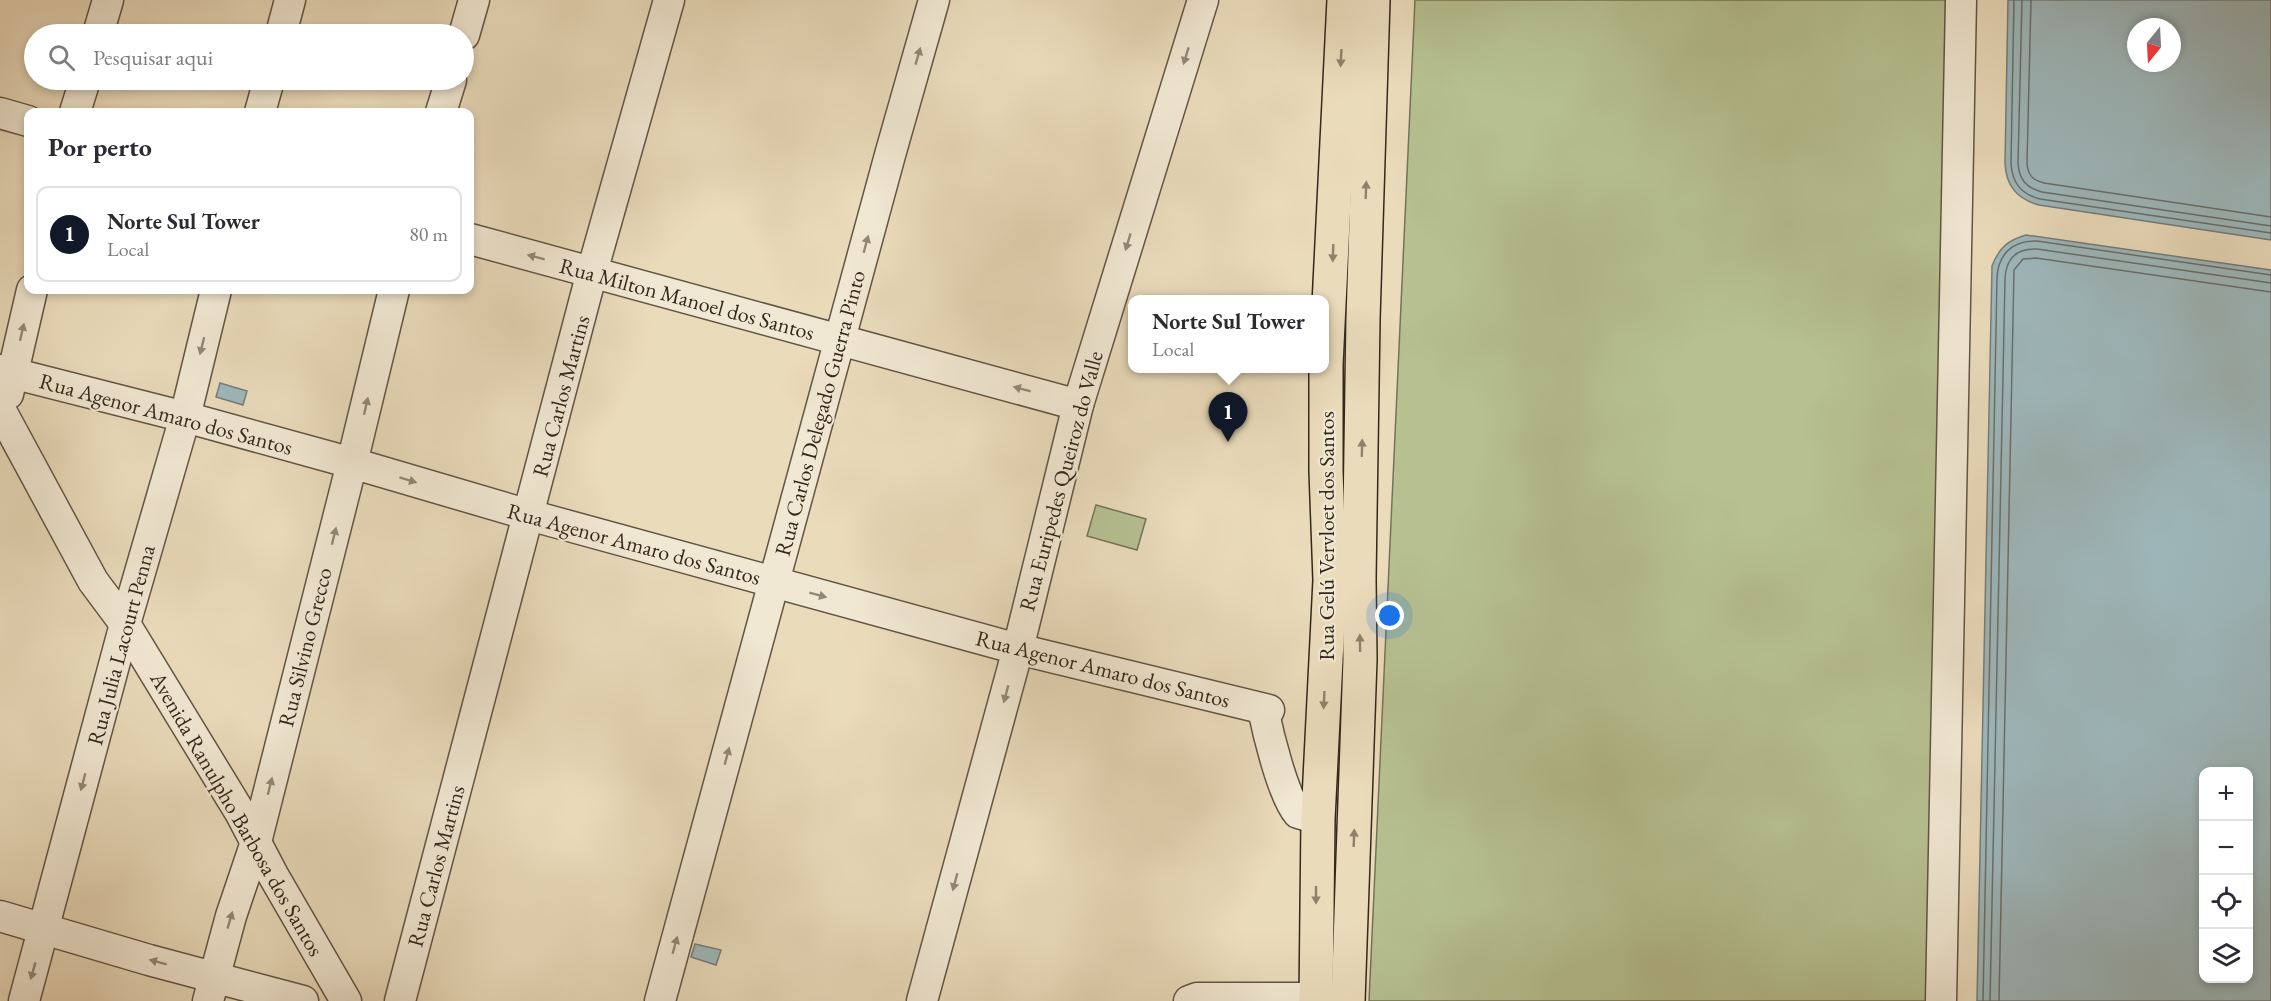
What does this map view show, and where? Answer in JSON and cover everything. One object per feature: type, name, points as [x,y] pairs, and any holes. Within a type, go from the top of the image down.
[{"type":"main road","name":"Rua Gelú Vervloet dos Santos","points":[[1329,304],[1344,0]]},
{"type":"main road","name":"Rua Gelú Vervloet dos Santos","points":[[1348,1001],[1360,659],[1363,319],[1373,0]]},
{"type":"main road","name":"Rua Gelú Vervloet dos Santos","points":[[1316,999],[1318,819],[1330,580],[1326,471],[1326,373]]},
{"type":"street","points":[[101,24],[108,0]]},
{"type":"street","points":[[284,24],[290,0]]},
{"type":"street","points":[[467,24],[474,0]]},
{"type":"street","name":"Rua Carlos Martins","points":[[400,1001],[592,272],[669,0]]},
{"type":"street","name":"Rua Carlos Delegado Guerra Pinto","points":[[660,1001],[934,0]]},
{"type":"street","name":"Rua Euripedes Queiroz do Valle","points":[[922,1001],[1018,649],[1078,405],[1203,0]]},
{"type":"street","points":[[1941,1001],[1961,0]]},
{"type":"street","points":[[76,108],[82,90]]},
{"type":"street","points":[[261,108],[266,90]]},
{"type":"street","points":[[442,108],[448,90]]},
{"type":"street","points":[[0,113],[24,120]]},
{"type":"street","name":"Rua Milton Manoel dos Santos","points":[[474,240],[1078,405]]},
{"type":"street","points":[[1,417],[6,372],[31,294]]},
{"type":"street","name":"Rua Julia Lacourt Penna","points":[[24,1001],[125,624],[185,417],[215,294]]},
{"type":"street","name":"Rua Silvino Grecco","points":[[211,989],[241,884],[256,842],[393,294]]},
{"type":"street","name":"Rua Agenor Amaro dos Santos","points":[[6,372],[185,417],[529,515],[1018,649],[1266,709],[1273,751],[1290,800],[1298,813],[1318,819]]},
{"type":"street","name":"Avenida Ranulpho Barbosa dos Santos","points":[[1,417],[93,581],[125,624],[256,842],[346,1001]]},
{"type":"street","points":[[93,581],[112,583],[140,574]]},
{"type":"street","points":[[0,916],[45,929],[211,989],[303,1001]]},
{"type":"street","points":[[1189,1001],[1197,998],[1316,999]]},
{"type":"green space","points":[[1415,0],[1957,0],[1942,1001],[1369,1001]]},
{"type":"green space","points":[[1096,505],[1146,519],[1137,550],[1087,536]]},
{"type":"water","points":[[2008,0],[2271,0],[2271,240],[2039,205],[2025,199],[2014,190],[2006,171]]},
{"type":"water","points":[[2026,235],[2271,270],[2271,1001],[1977,1001],[1992,266],[1998,254],[2009,242]]},
{"type":"water","points":[[220,383],[247,391],[243,405],[216,397]]},
{"type":"water","points":[[695,944],[721,950],[716,965],[691,957]]},
{"type":"place","name":"Norte Sul Tower","points":[[1228,442]]}]
